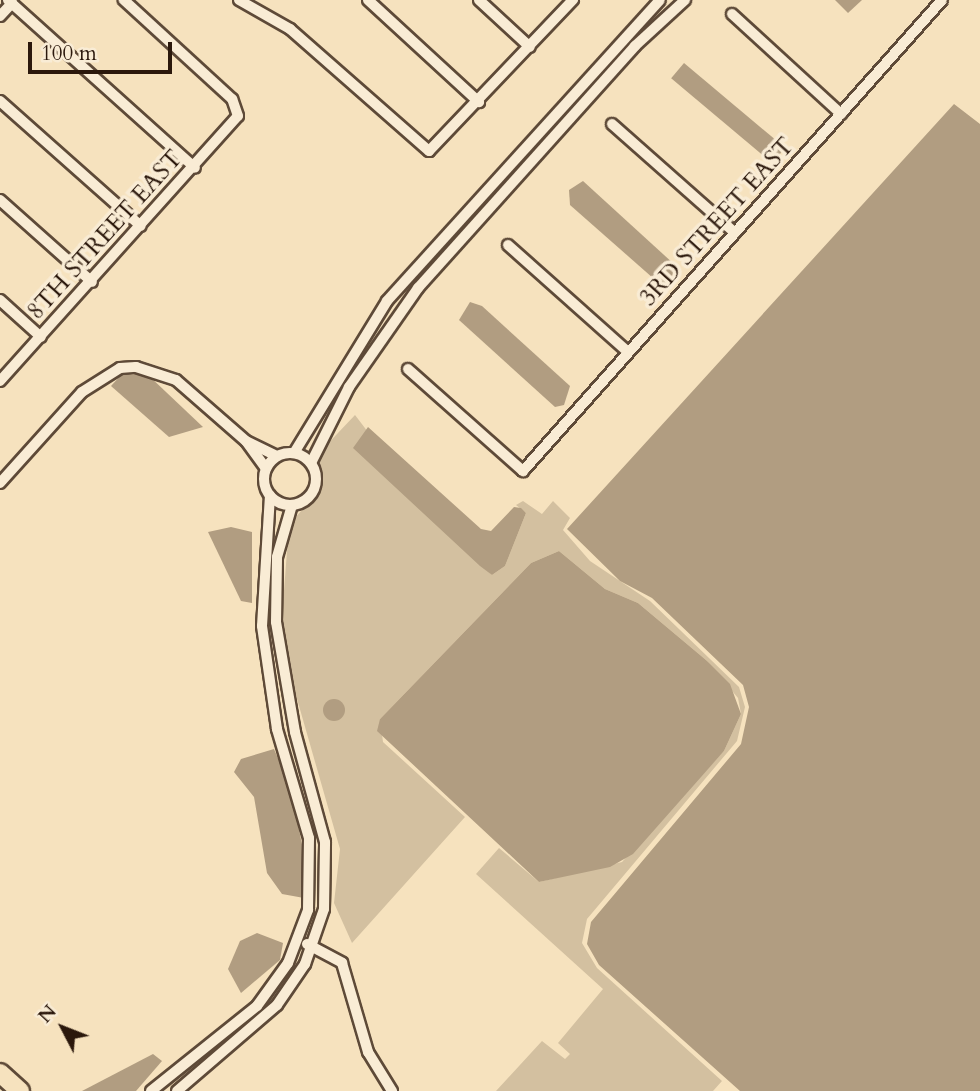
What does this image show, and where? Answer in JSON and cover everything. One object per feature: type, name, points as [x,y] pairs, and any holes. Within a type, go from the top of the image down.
[{"type":"highway","points":[[0,1073],[20,1091]]},
{"type":"street","name":"8TH STREET EAST","points":[[0,381],[195,168],[238,116],[232,99],[124,0]]},
{"type":"street","points":[[239,0],[280,21],[429,151],[479,102],[573,0]]},
{"type":"street","points":[[368,0],[479,102]]},
{"type":"street","points":[[479,0],[530,47]]},
{"type":"street","points":[[295,453],[375,318],[519,150],[660,0]]},
{"type":"street","points":[[177,1091],[268,1015],[313,947],[328,862],[295,732],[275,604],[282,527],[292,505],[312,493],[311,463],[349,387],[402,309],[531,161],[685,0]]},
{"type":"street","name":"3RD STREET EAST","points":[[408,369],[523,471],[942,0]]},
{"type":"street","points":[[0,16],[10,1],[195,168]]},
{"type":"street","points":[[732,14],[841,114]]},
{"type":"street","points":[[0,101],[141,226]]},
{"type":"street","points":[[612,124],[734,233]]},
{"type":"street","points":[[519,150],[531,161]]},
{"type":"street","points":[[0,200],[92,282]]},
{"type":"street","points":[[508,245],[628,352]]},
{"type":"street","points":[[0,300],[41,337]]},
{"type":"street","points":[[0,483],[82,392],[120,368],[156,370],[176,380],[246,441],[266,469],[270,495],[260,601],[277,729],[311,850],[310,897],[298,939],[257,1006],[151,1091]]},
{"type":"street","points":[[246,441],[277,456],[295,453],[311,463]]},
{"type":"street","points":[[266,469],[277,456]]},
{"type":"street","points":[[270,495],[292,505]]},
{"type":"street","points":[[277,729],[295,732]]},
{"type":"street","points":[[298,939],[342,963],[368,1052],[392,1091]]},
{"type":"shaded area","points":[[835,0],[862,0],[848,13]]},
{"type":"shaded area","points":[[684,63],[785,148],[772,163],[671,78]]},
{"type":"shaded area","points":[[954,104],[980,124],[980,1091],[740,1091],[599,965],[587,944],[591,922],[741,744],[749,707],[743,685],[652,598],[620,581],[567,529]]},
{"type":"shaded area","points":[[583,181],[675,265],[671,281],[662,286],[570,205],[569,190]]},
{"type":"shaded area","points":[[470,302],[482,306],[570,386],[564,405],[555,407],[459,320]]},
{"type":"shaded area","points":[[122,374],[147,374],[203,427],[169,437],[111,386]]},
{"type":"shaded area","points":[[355,415],[442,529],[492,575],[505,566],[526,513],[516,505],[523,501],[542,514],[553,501],[570,518],[563,530],[590,561],[650,601],[739,687],[745,707],[737,741],[587,919],[582,943],[597,968],[722,1081],[713,1091],[496,1091],[542,1041],[565,1059],[570,1054],[558,1043],[603,989],[476,874],[499,848],[539,882],[622,862],[724,751],[741,714],[738,698],[706,660],[638,603],[605,589],[559,551],[531,563],[380,719],[383,742],[465,817],[352,943],[334,903],[340,849],[289,671],[282,617],[289,525],[320,489],[319,453]]},
{"type":"shaded area","points":[[368,427],[481,529],[491,531],[514,507],[521,508],[526,513],[505,566],[492,575],[480,566],[353,448]]},
{"type":"shaded area","points":[[231,527],[252,532],[252,603],[241,601],[208,532]]},
{"type":"shaded area","points":[[559,551],[605,589],[638,603],[706,660],[730,684],[741,714],[724,751],[633,854],[610,867],[539,882],[377,731],[380,719],[531,563]]},
{"type":"shaded area","points":[[334,699],[342,702],[345,710],[342,718],[334,721],[326,718],[323,710],[326,702]]},
{"type":"shaded area","points":[[274,749],[290,786],[306,864],[304,898],[282,894],[267,873],[254,797],[234,772],[241,759]]},
{"type":"shaded area","points":[[257,933],[283,943],[280,960],[241,993],[228,969],[240,941]]},
{"type":"shaded area","points":[[153,1054],[162,1061],[136,1091],[82,1091]]}]
